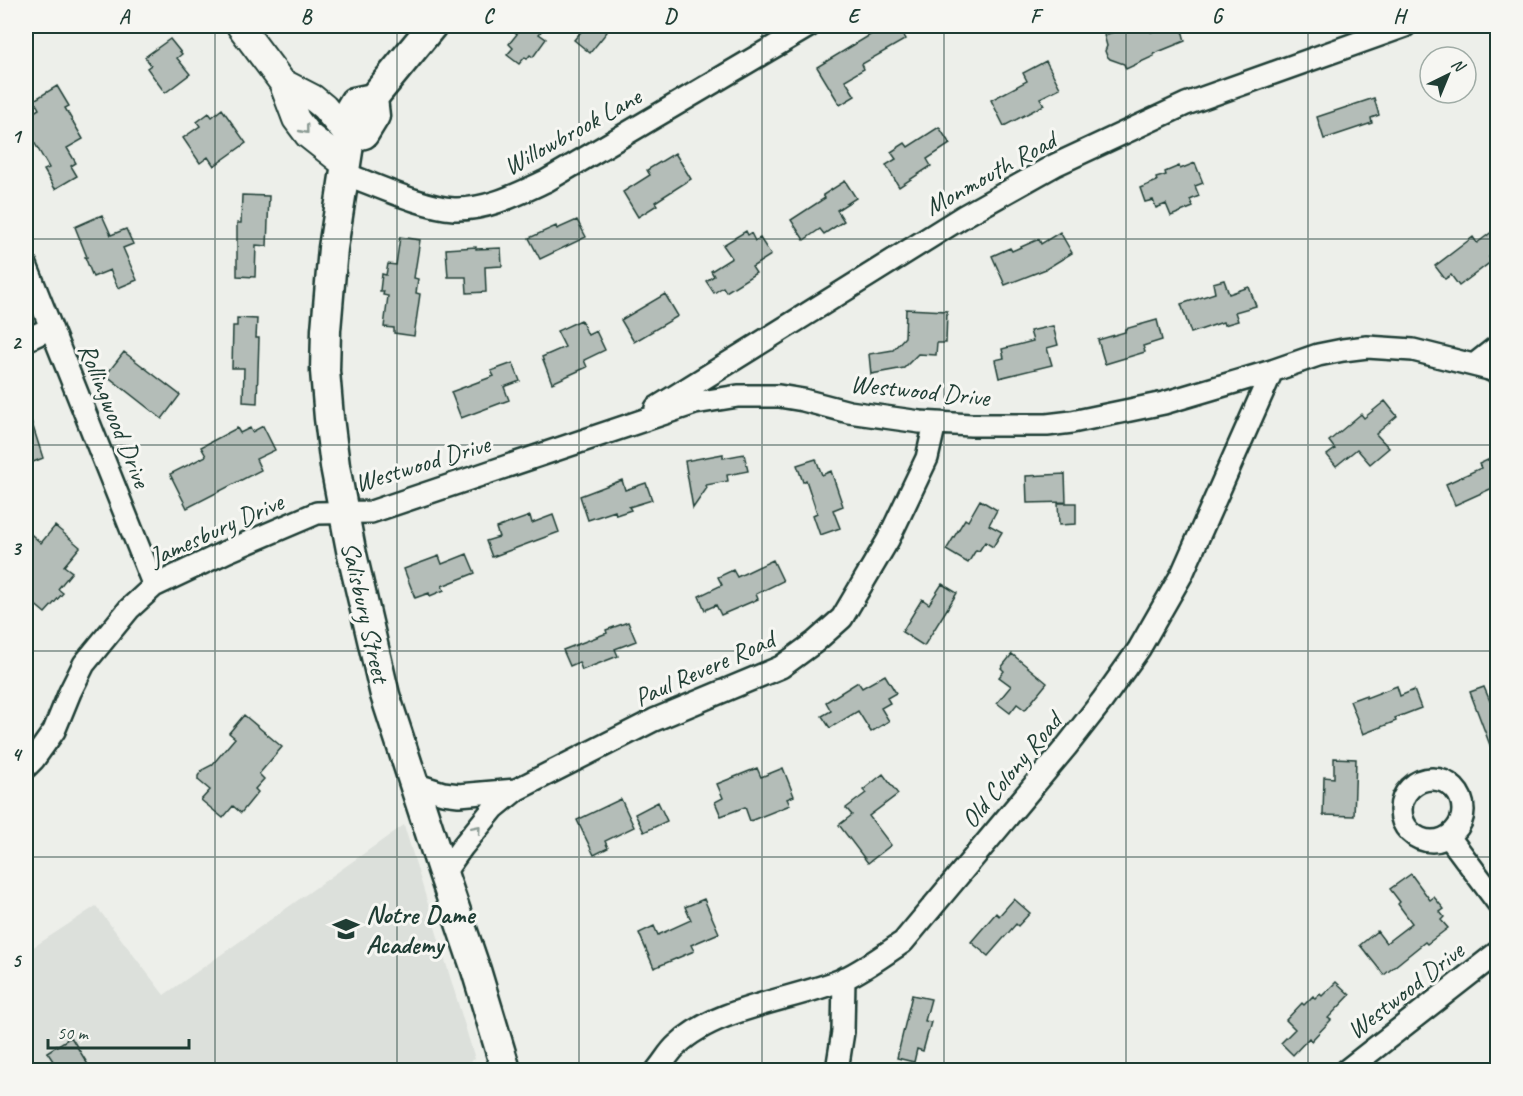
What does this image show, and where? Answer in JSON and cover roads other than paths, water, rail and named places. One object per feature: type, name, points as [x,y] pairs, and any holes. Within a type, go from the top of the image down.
[{"type":"main road","name":"Salisbury Street","points":[[432,26],[373,98],[354,102],[343,121],[347,159],[329,285],[325,371],[329,418],[344,513],[385,695],[476,970],[506,1071]]},
{"type":"street","points":[[240,26],[282,82],[313,98],[324,107],[347,159]]},
{"type":"street","name":"Willowbrook Lane","points":[[347,159],[416,201],[455,209],[493,203],[546,180],[809,26]]},
{"type":"street","name":"Monmouth Road","points":[[630,424],[964,216],[1055,165],[1186,104],[1405,26]]},
{"type":"street","name":"Rollingwood Drive","points":[[26,265],[154,586]]},
{"type":"street","points":[[26,340],[51,328]]},
{"type":"street","points":[[1474,365],[1497,346]]},
{"type":"street","name":"Westwood Drive","points":[[344,513],[370,512],[630,424],[695,403],[717,399],[759,395],[779,396],[849,412],[935,423],[1047,425],[1164,403],[1318,355],[1367,347],[1413,350],[1490,369],[1497,373]]},
{"type":"street","name":"Old Colony Road","points":[[657,1071],[677,1045],[698,1029],[727,1015],[806,992],[844,978],[873,963],[903,942],[1066,747],[1121,676],[1182,574],[1272,371]]},
{"type":"street","name":"Paul Revere Road","points":[[443,874],[494,808],[516,790],[654,720],[781,667],[815,642],[842,618],[888,540],[927,458],[935,423]]},
{"type":"street","name":"Jamesbury Drive","points":[[26,767],[54,731],[84,664],[129,609],[154,586],[317,513],[344,513]]},
{"type":"street","name":"Paul Revere Road","points":[[414,784],[443,793],[459,795],[516,790]]},
{"type":"street","points":[[1449,837],[1497,903]]},
{"type":"street","name":"Westwood Drive","points":[[1347,1071],[1497,952]]},
{"type":"street","points":[[837,1071],[843,1032],[844,978]]},
{"type":"place","name":"Notre Dame Academy","points":[[346,929]]}]
